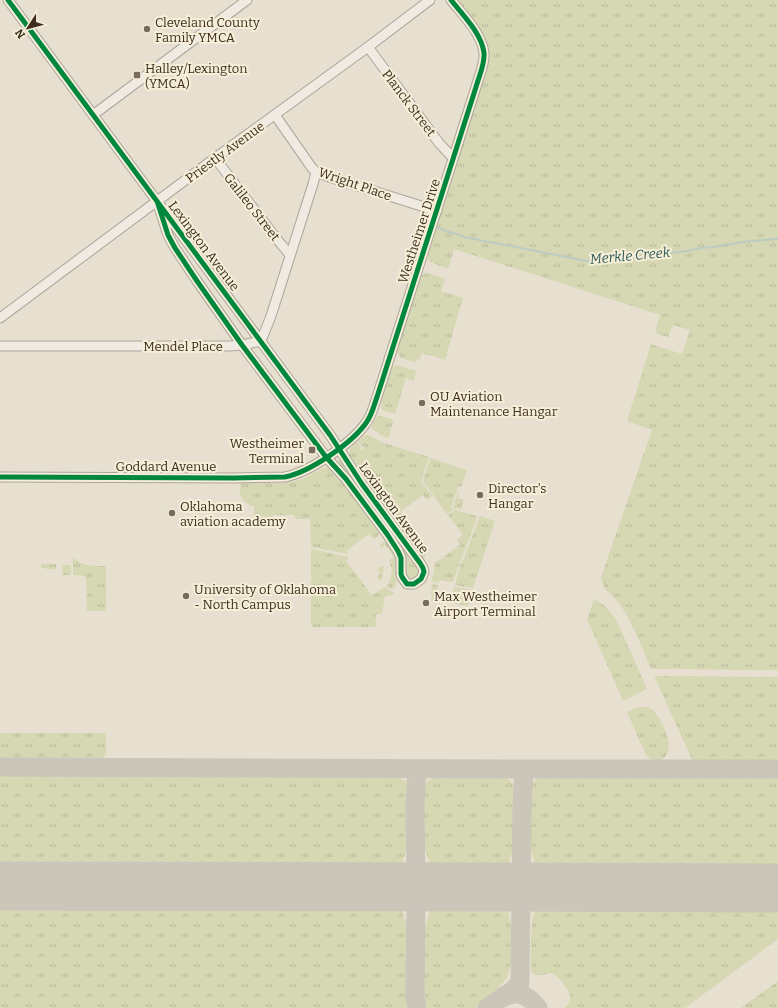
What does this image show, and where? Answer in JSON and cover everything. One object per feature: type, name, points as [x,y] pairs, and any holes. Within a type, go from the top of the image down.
[{"type":"street","name":"Lexington Avenue","points":[[8,0],[330,435],[362,484],[420,563],[424,572],[419,582],[407,584],[404,581],[401,574],[401,558],[387,534],[346,480],[326,457],[242,345],[197,281],[175,248],[165,227],[157,202]]},
{"type":"street","points":[[93,115],[247,0]]},
{"type":"street","name":"Priestly Avenue","points":[[0,318],[430,0]]},
{"type":"street","name":"Westheimer Drive","points":[[326,457],[360,431],[367,422],[371,413],[481,70],[484,53],[480,38],[452,0]]},
{"type":"street","name":"Planck Street","points":[[368,47],[439,143],[453,158]]},
{"type":"street","name":"Wright Place","points":[[275,115],[316,172],[437,211]]},
{"type":"street","name":"Galileo Street","points":[[215,158],[290,255]]},
{"type":"street","points":[[260,341],[271,316],[316,172]]},
{"type":"street","name":"Mendel Place","points":[[0,346],[230,346],[260,341]]},
{"type":"street","name":"Goddard Avenue","points":[[0,477],[278,477],[304,471],[326,457]]},
{"type":"green space","points":[[457,0],[778,0],[778,670],[651,669],[628,617],[615,598],[605,589],[602,582],[601,577],[652,430],[627,421],[651,344],[682,354],[690,330],[673,325],[668,337],[657,334],[655,331],[660,315],[454,249],[448,269],[428,260],[429,252],[484,80],[489,57],[489,51],[484,37],[476,24]]},
{"type":"green space","points":[[426,273],[445,279],[441,291],[463,298],[445,360],[422,353],[419,361],[417,360],[416,362],[401,358],[397,350],[420,279],[422,275]]},
{"type":"green space","points":[[395,365],[416,371],[414,381],[406,378],[395,414],[382,410],[381,406],[387,378],[391,368]]},
{"type":"green space","points":[[378,416],[394,420],[388,438],[372,429],[372,426]]},
{"type":"green space","points":[[365,435],[369,435],[381,442],[429,457],[421,481],[432,496],[427,500],[423,495],[400,512],[403,517],[398,521],[392,520],[349,457],[350,449],[357,442],[361,447],[361,450],[364,448],[358,441]]},
{"type":"green space","points":[[430,458],[467,470],[461,487],[458,486],[451,507],[453,510],[447,514],[423,481]]},
{"type":"green space","points":[[339,460],[342,460],[388,527],[386,527],[337,463]]},
{"type":"green space","points":[[328,467],[348,487],[381,531],[374,539],[369,534],[346,551],[348,554],[311,547],[310,519],[295,519],[294,515],[273,515],[273,523],[254,524],[254,506],[250,506],[241,497],[240,485],[242,483],[292,482],[305,478],[323,468]]},
{"type":"green space","points":[[458,491],[458,498],[464,500],[461,509],[454,509],[453,507]]},
{"type":"green space","points":[[455,510],[477,516],[453,582],[439,580],[438,583],[432,581],[435,563],[460,545],[457,540],[463,535],[448,515]]},
{"type":"green space","points":[[480,516],[495,521],[473,588],[455,585],[461,563]]},
{"type":"green space","points":[[408,524],[410,526],[405,531],[419,550],[425,546],[426,547],[424,560],[422,560],[401,532],[402,528]]},
{"type":"green space","points":[[394,536],[396,536],[421,573],[413,579],[409,578],[406,574],[407,561]]},
{"type":"green space","points":[[389,541],[399,562],[395,588],[392,588],[391,590],[387,586],[390,581],[392,569],[389,560],[394,557],[385,545],[381,548],[379,546],[384,542]]},
{"type":"green space","points":[[311,549],[348,557],[346,561],[372,595],[385,587],[390,591],[395,592],[392,595],[385,596],[382,614],[376,614],[376,627],[312,627]]},
{"type":"green space","points":[[73,557],[80,563],[93,566],[106,566],[106,611],[87,611],[86,576],[73,575]]},
{"type":"green space","points":[[41,564],[56,564],[56,569],[41,568]]},
{"type":"green space","points":[[62,565],[71,565],[71,575],[62,575]]},
{"type":"green space","points":[[384,566],[382,579],[380,581],[377,578],[380,574],[377,569]]},
{"type":"green space","points":[[432,584],[438,585],[435,601],[431,601]]},
{"type":"green space","points":[[454,587],[473,590],[468,606],[451,603]]},
{"type":"green space","points":[[594,599],[605,606],[616,619],[647,689],[623,701],[587,619]]},
{"type":"green space","points":[[654,676],[778,677],[778,762],[693,762]]},
{"type":"green space","points":[[638,707],[647,707],[653,710],[657,714],[666,733],[669,744],[668,752],[664,758],[658,762],[654,762],[648,757],[639,741],[627,712]]},
{"type":"green space","points":[[0,733],[106,733],[106,753],[103,758],[97,760],[0,760]]},
{"type":"green space","points":[[0,774],[397,776],[406,782],[410,792],[407,848],[400,871],[0,869]]},
{"type":"green space","points":[[442,775],[499,775],[508,779],[514,785],[516,791],[513,849],[506,871],[432,870],[425,849],[422,790],[425,784],[430,780]]},
{"type":"green space","points":[[556,775],[778,776],[778,872],[537,871],[530,841],[529,790],[533,782],[536,780],[543,777]]},
{"type":"green space","points":[[0,903],[400,904],[407,927],[410,1008],[0,1008]]},
{"type":"green space","points":[[432,904],[506,905],[513,930],[512,960],[507,978],[493,994],[475,1008],[428,1008],[425,1004],[423,963],[424,931]]},
{"type":"green space","points":[[537,905],[778,905],[778,939],[685,1008],[564,1008],[570,1002],[570,998],[567,989],[561,981],[552,973],[535,975],[531,970],[532,921]]},
{"type":"green space","points":[[778,981],[778,1008],[741,1008]]},
{"type":"waterway","name":"Merkle Creek","points":[[437,227],[464,237],[592,262],[610,262],[741,242],[778,239]]},
{"type":"taxiway","points":[[0,767],[778,769]]},
{"type":"taxiway","points":[[417,769],[415,806],[415,997],[417,1008]]},
{"type":"taxiway","points":[[501,998],[512,991],[520,983],[522,807],[524,769]]},
{"type":"taxiway","points":[[487,1008],[501,999],[513,994],[526,996],[538,1008]]},
{"type":"runway","points":[[0,886],[778,888]]},
{"type":"cycle path","points":[[8,0],[330,435],[362,484],[420,563],[424,572],[421,579],[414,584],[407,584],[402,577],[401,558],[387,534],[346,479],[326,457],[242,345],[197,281],[168,235],[157,201]]},
{"type":"cycle path","points":[[0,477],[285,477],[306,469],[330,456],[360,431],[368,420],[374,407],[483,66],[484,53],[480,39],[451,0]]},
{"type":"place","name":"Cleveland County Family YMCA","points":[[147,29]]},
{"type":"place","name":"Halley/Lexington (YMCA)","points":[[137,75]]},
{"type":"place","name":"OU Aviation Maintenance Hangar","points":[[422,403]]},
{"type":"place","name":"Westheimer Terminal","points":[[312,450]]},
{"type":"place","name":"Director's Hangar","points":[[480,495]]},
{"type":"place","name":"Oklahoma aviation academy","points":[[172,513]]},
{"type":"place","name":"University of Oklahoma - North Campus","points":[[186,596]]},
{"type":"place","name":"Max Westheimer Airport Terminal","points":[[426,603]]}]
